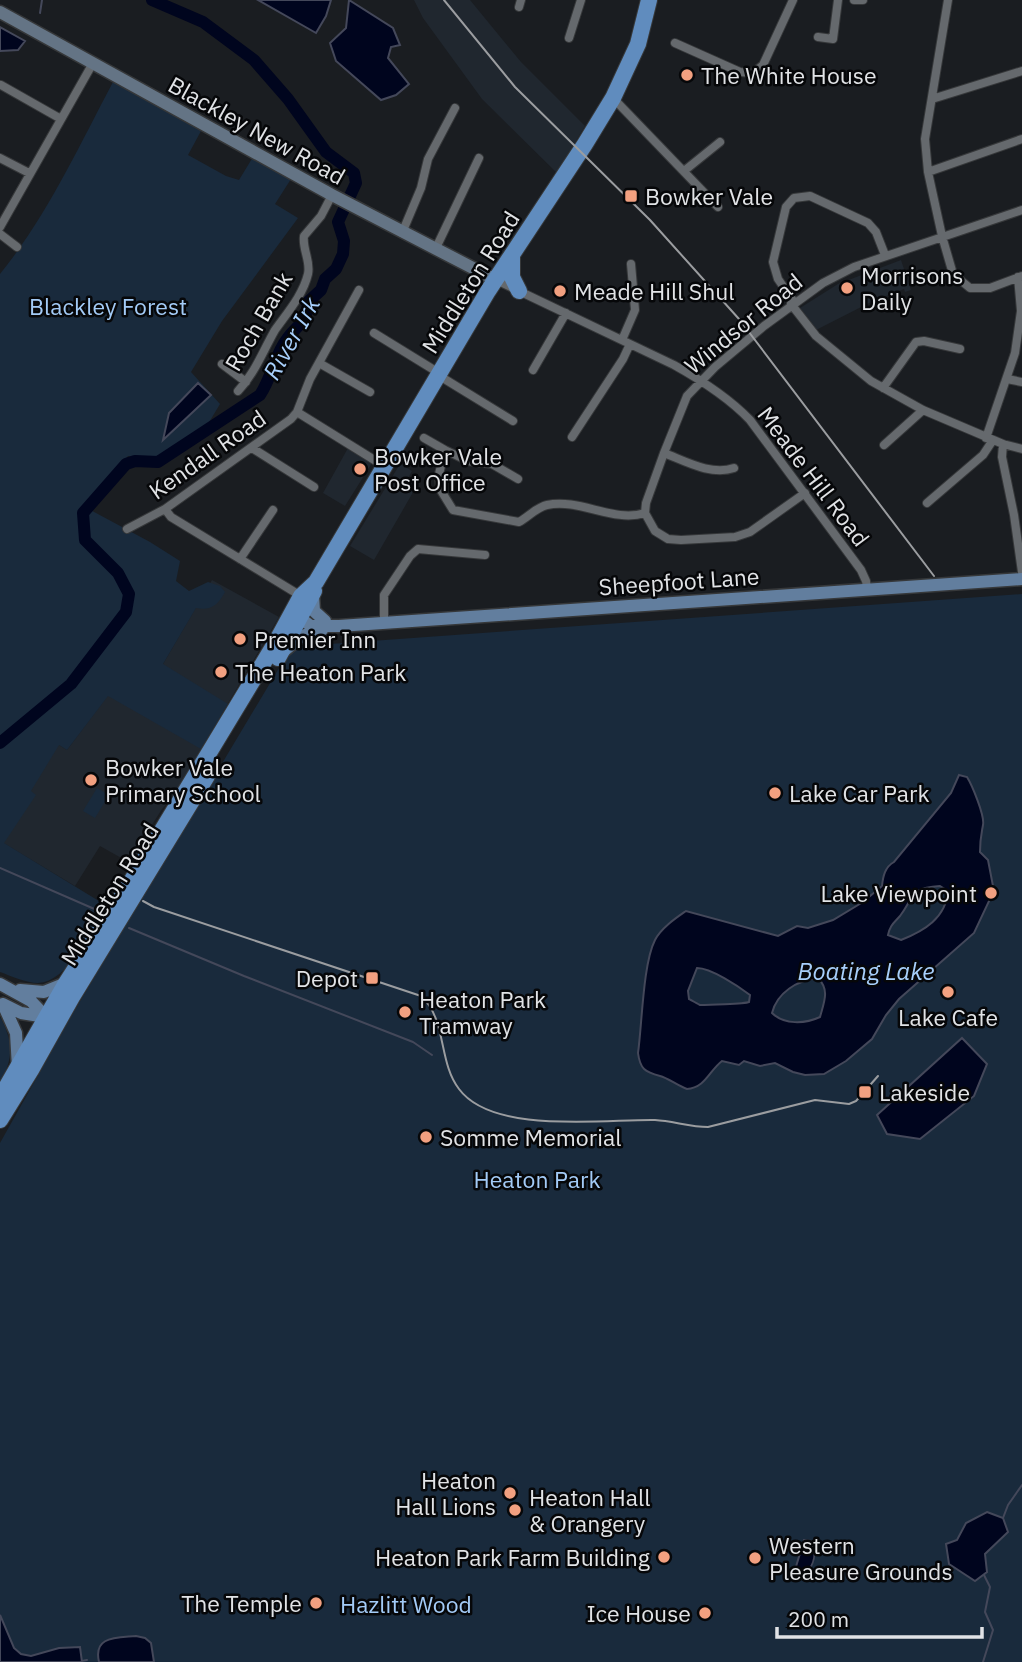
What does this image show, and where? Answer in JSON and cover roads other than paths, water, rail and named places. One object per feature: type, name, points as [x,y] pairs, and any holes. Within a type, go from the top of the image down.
[{"type":"highway","name":"Middleton Road","points":[[0,1121],[45,1046],[69,990],[278,648],[439,374],[613,98],[638,44],[646,1]]},
{"type":"highway","points":[[512,257],[512,277],[519,291]]},
{"type":"highway","name":"Middleton Road","points":[[0,1098],[46,1017],[69,990]]},
{"type":"main road","name":"Sheepfoot Lane","points":[[305,599],[311,626],[340,626],[1022,579]]},
{"type":"main road","name":"Sheepfoot Lane","points":[[305,599],[325,621],[340,626]]},
{"type":"main road","points":[[305,599],[325,621]]},
{"type":"main road","name":"Sheepfoot Lane","points":[[278,648],[308,633],[340,626]]},
{"type":"main road","points":[[6,987],[44,992],[69,990]]},
{"type":"main road","points":[[6,987],[35,1004],[46,1017],[45,1046]]},
{"type":"main road","points":[[1,1003],[22,1013],[46,1017]]},
{"type":"main road","points":[[1,1003],[16,1033],[18,1069]]},
{"type":"street","points":[[569,38],[581,0]]},
{"type":"street","points":[[675,43],[740,72],[753,73],[763,65],[793,0]]},
{"type":"street","points":[[818,37],[833,39],[838,0]]},
{"type":"street","points":[[854,0],[863,0]]},
{"type":"street","points":[[927,503],[983,455],[1021,327],[1020,277],[990,288],[970,288],[953,274],[942,236],[928,172],[925,139],[948,0]]},
{"type":"street","name":"Blackley New Road","points":[[0,12],[337,198],[496,281]]},
{"type":"street","points":[[0,226],[93,63]]},
{"type":"street","points":[[932,99],[1022,71]]},
{"type":"street","points":[[1,85],[61,119]]},
{"type":"street","points":[[613,98],[718,207]]},
{"type":"street","points":[[402,233],[421,188],[428,159],[455,108]]},
{"type":"street","points":[[928,172],[1022,139]]},
{"type":"street","points":[[684,171],[720,142]]},
{"type":"street","points":[[0,158],[29,173]]},
{"type":"street","points":[[435,250],[479,158]]},
{"type":"street","points":[[885,255],[876,232],[868,223],[810,196],[794,198],[786,207],[773,262],[778,279],[816,336],[842,360],[883,388],[923,410],[989,439],[1022,449]]},
{"type":"street","name":"Roch Bank","points":[[238,391],[298,297],[308,275],[304,236],[337,198]]},
{"type":"street","name":"Windsor Road","points":[[645,513],[646,503],[687,396],[715,367],[793,303],[833,278],[885,255],[1022,210]]},
{"type":"street","points":[[0,234],[17,247]]},
{"type":"street","points":[[572,437],[623,359],[635,310],[631,264]]},
{"type":"street","name":"Meade Hill Road","points":[[496,281],[626,342],[701,381],[750,420],[861,570],[867,588]]},
{"type":"street","name":"Kendall Road","points":[[127,529],[165,509],[284,425],[296,412],[359,290]]},
{"type":"street","points":[[533,370],[566,313]]},
{"type":"street","points":[[374,334],[513,421]]},
{"type":"street","points":[[883,388],[916,342],[924,341],[960,349]]},
{"type":"street","points":[[319,363],[370,393]]},
{"type":"street","points":[[222,364],[246,382]]},
{"type":"street","points":[[1007,379],[1022,382]]},
{"type":"street","points":[[884,445],[923,410]]},
{"type":"street","points":[[296,412],[384,466]]},
{"type":"street","points":[[424,438],[468,461],[492,464],[518,479]]},
{"type":"street","points":[[1003,444],[1002,457],[1022,572]]},
{"type":"street","points":[[252,448],[314,487]]},
{"type":"street","points":[[445,450],[439,474],[440,489],[453,510],[519,522],[545,505],[567,503],[628,516],[645,513],[655,531],[668,538],[681,540],[735,537],[750,532],[805,493]]},
{"type":"street","points":[[664,453],[710,469],[734,468]]},
{"type":"street","points":[[165,509],[171,517],[305,599]]},
{"type":"street","points":[[240,559],[273,510]]},
{"type":"street","points":[[384,623],[384,595],[410,556],[418,549],[485,555]]},
{"type":"water","points":[[258,0],[331,0],[316,33]]},
{"type":"water","points":[[349,0],[393,28],[400,45],[391,47],[388,58],[409,84],[396,95],[381,100],[336,61],[330,43],[346,28]]},
{"type":"water","points":[[0,27],[25,41],[18,50],[0,51]]},
{"type":"water","points":[[198,383],[211,395],[163,440],[169,413]]},
{"type":"water","name":"Boating Lake","points":[[959,775],[967,777],[982,815],[980,852],[988,860],[993,886],[990,899],[974,933],[899,999],[872,1039],[846,1061],[824,1074],[805,1075],[775,1063],[760,1066],[744,1061],[739,1065],[722,1061],[698,1086],[687,1089],[644,1069],[638,1053],[643,995],[651,950],[661,931],[686,911],[778,936],[797,926],[808,928],[833,920],[863,902],[882,886],[888,866],[951,793]],"holes":[[[940,886],[948,891],[943,909],[932,922],[901,940],[888,935],[891,926],[914,894],[923,889]],[[697,968],[717,974],[750,995],[749,1002],[746,1003],[700,1005],[689,999],[688,991]],[[818,978],[824,987],[825,996],[820,1017],[795,1022],[782,1020],[772,1013],[783,994],[810,979]]]},
{"type":"water","points":[[962,1038],[987,1064],[974,1096],[920,1139],[887,1134],[877,1115]]},
{"type":"water","points":[[987,1512],[1003,1518],[1008,1532],[985,1554],[987,1572],[975,1581],[949,1564],[946,1544],[957,1540],[966,1523]]},
{"type":"water","points":[[804,1540],[811,1541],[814,1558],[806,1574],[800,1575],[795,1570]]},
{"type":"water","points":[[0,1615],[14,1648],[21,1654],[31,1656],[59,1648],[80,1647],[82,1662],[0,1662]]},
{"type":"water","points":[[136,1636],[151,1643],[154,1662],[99,1662],[99,1647],[103,1643],[114,1638]]},
{"type":"waterway","points":[[40,13],[42,0]]},
{"type":"waterway","name":"River Irk","points":[[0,743],[71,684],[126,612],[129,594],[118,573],[85,540],[83,513],[126,464],[135,461],[158,462],[260,395],[283,345],[304,319],[308,302],[321,290],[325,279],[336,269],[343,254],[344,241],[338,222],[356,183],[354,173],[326,152],[288,99],[254,60],[203,22],[152,0]]},
{"type":"waterway","points":[[0,868],[99,911]]},
{"type":"waterway","points":[[129,928],[413,1042],[432,1055]]},
{"type":"waterway","points":[[1003,1518],[1008,1505],[1022,1485]]},
{"type":"waterway","points":[[983,1662],[993,1630],[985,1612],[990,1587],[984,1575]]},
{"type":"waterway","points":[[82,1661],[87,1660]]},
{"type":"tram line","points":[[444,0],[515,87],[650,220],[739,319],[934,576]]},
{"type":"tram line","points":[[143,901],[154,907],[421,996],[435,1016],[448,1066],[459,1089],[475,1103],[497,1113],[523,1119],[551,1121],[655,1120],[708,1127],[815,1100],[849,1104],[856,1101],[878,1076]]},
{"type":"place","name":"The White House","points":[[687,75]]},
{"type":"place","name":"Bowker Vale","points":[[631,196]]},
{"type":"place","name":"Morrisons Daily","points":[[847,288]]},
{"type":"place","name":"Meade Hill Shul","points":[[560,291]]},
{"type":"place","name":"Bowker Vale Post Office","points":[[360,469]]},
{"type":"place","name":"Premier Inn","points":[[240,639]]},
{"type":"place","name":"The Heaton Park","points":[[221,672]]},
{"type":"place","name":"Bowker Vale Primary School","points":[[91,780]]},
{"type":"place","name":"Lake Car Park","points":[[775,793]]},
{"type":"place","name":"Lake Viewpoint","points":[[991,893]]},
{"type":"place","name":"Depot","points":[[372,978]]},
{"type":"place","name":"Lake Cafe","points":[[948,992]]},
{"type":"place","name":"Heaton Park Tramway","points":[[405,1012]]},
{"type":"place","name":"Lakeside","points":[[865,1092]]},
{"type":"place","name":"Somme Memorial","points":[[426,1137]]},
{"type":"place","name":"Heaton Hall Lions","points":[[510,1493]]},
{"type":"place","name":"Heaton Hall & Orangery","points":[[515,1510]]},
{"type":"place","name":"Heaton Park Farm Building","points":[[664,1557]]},
{"type":"place","name":"Western Pleasure Grounds","points":[[755,1558]]},
{"type":"place","name":"The Temple","points":[[316,1603]]},
{"type":"place","name":"Ice House","points":[[705,1613]]},
{"type":"park label","name":"Blackley Forest","points":[[108,306]]},
{"type":"park label","name":"Heaton Park","points":[[537,1179]]},
{"type":"park label","name":"Hazlitt Wood","points":[[406,1604]]}]
